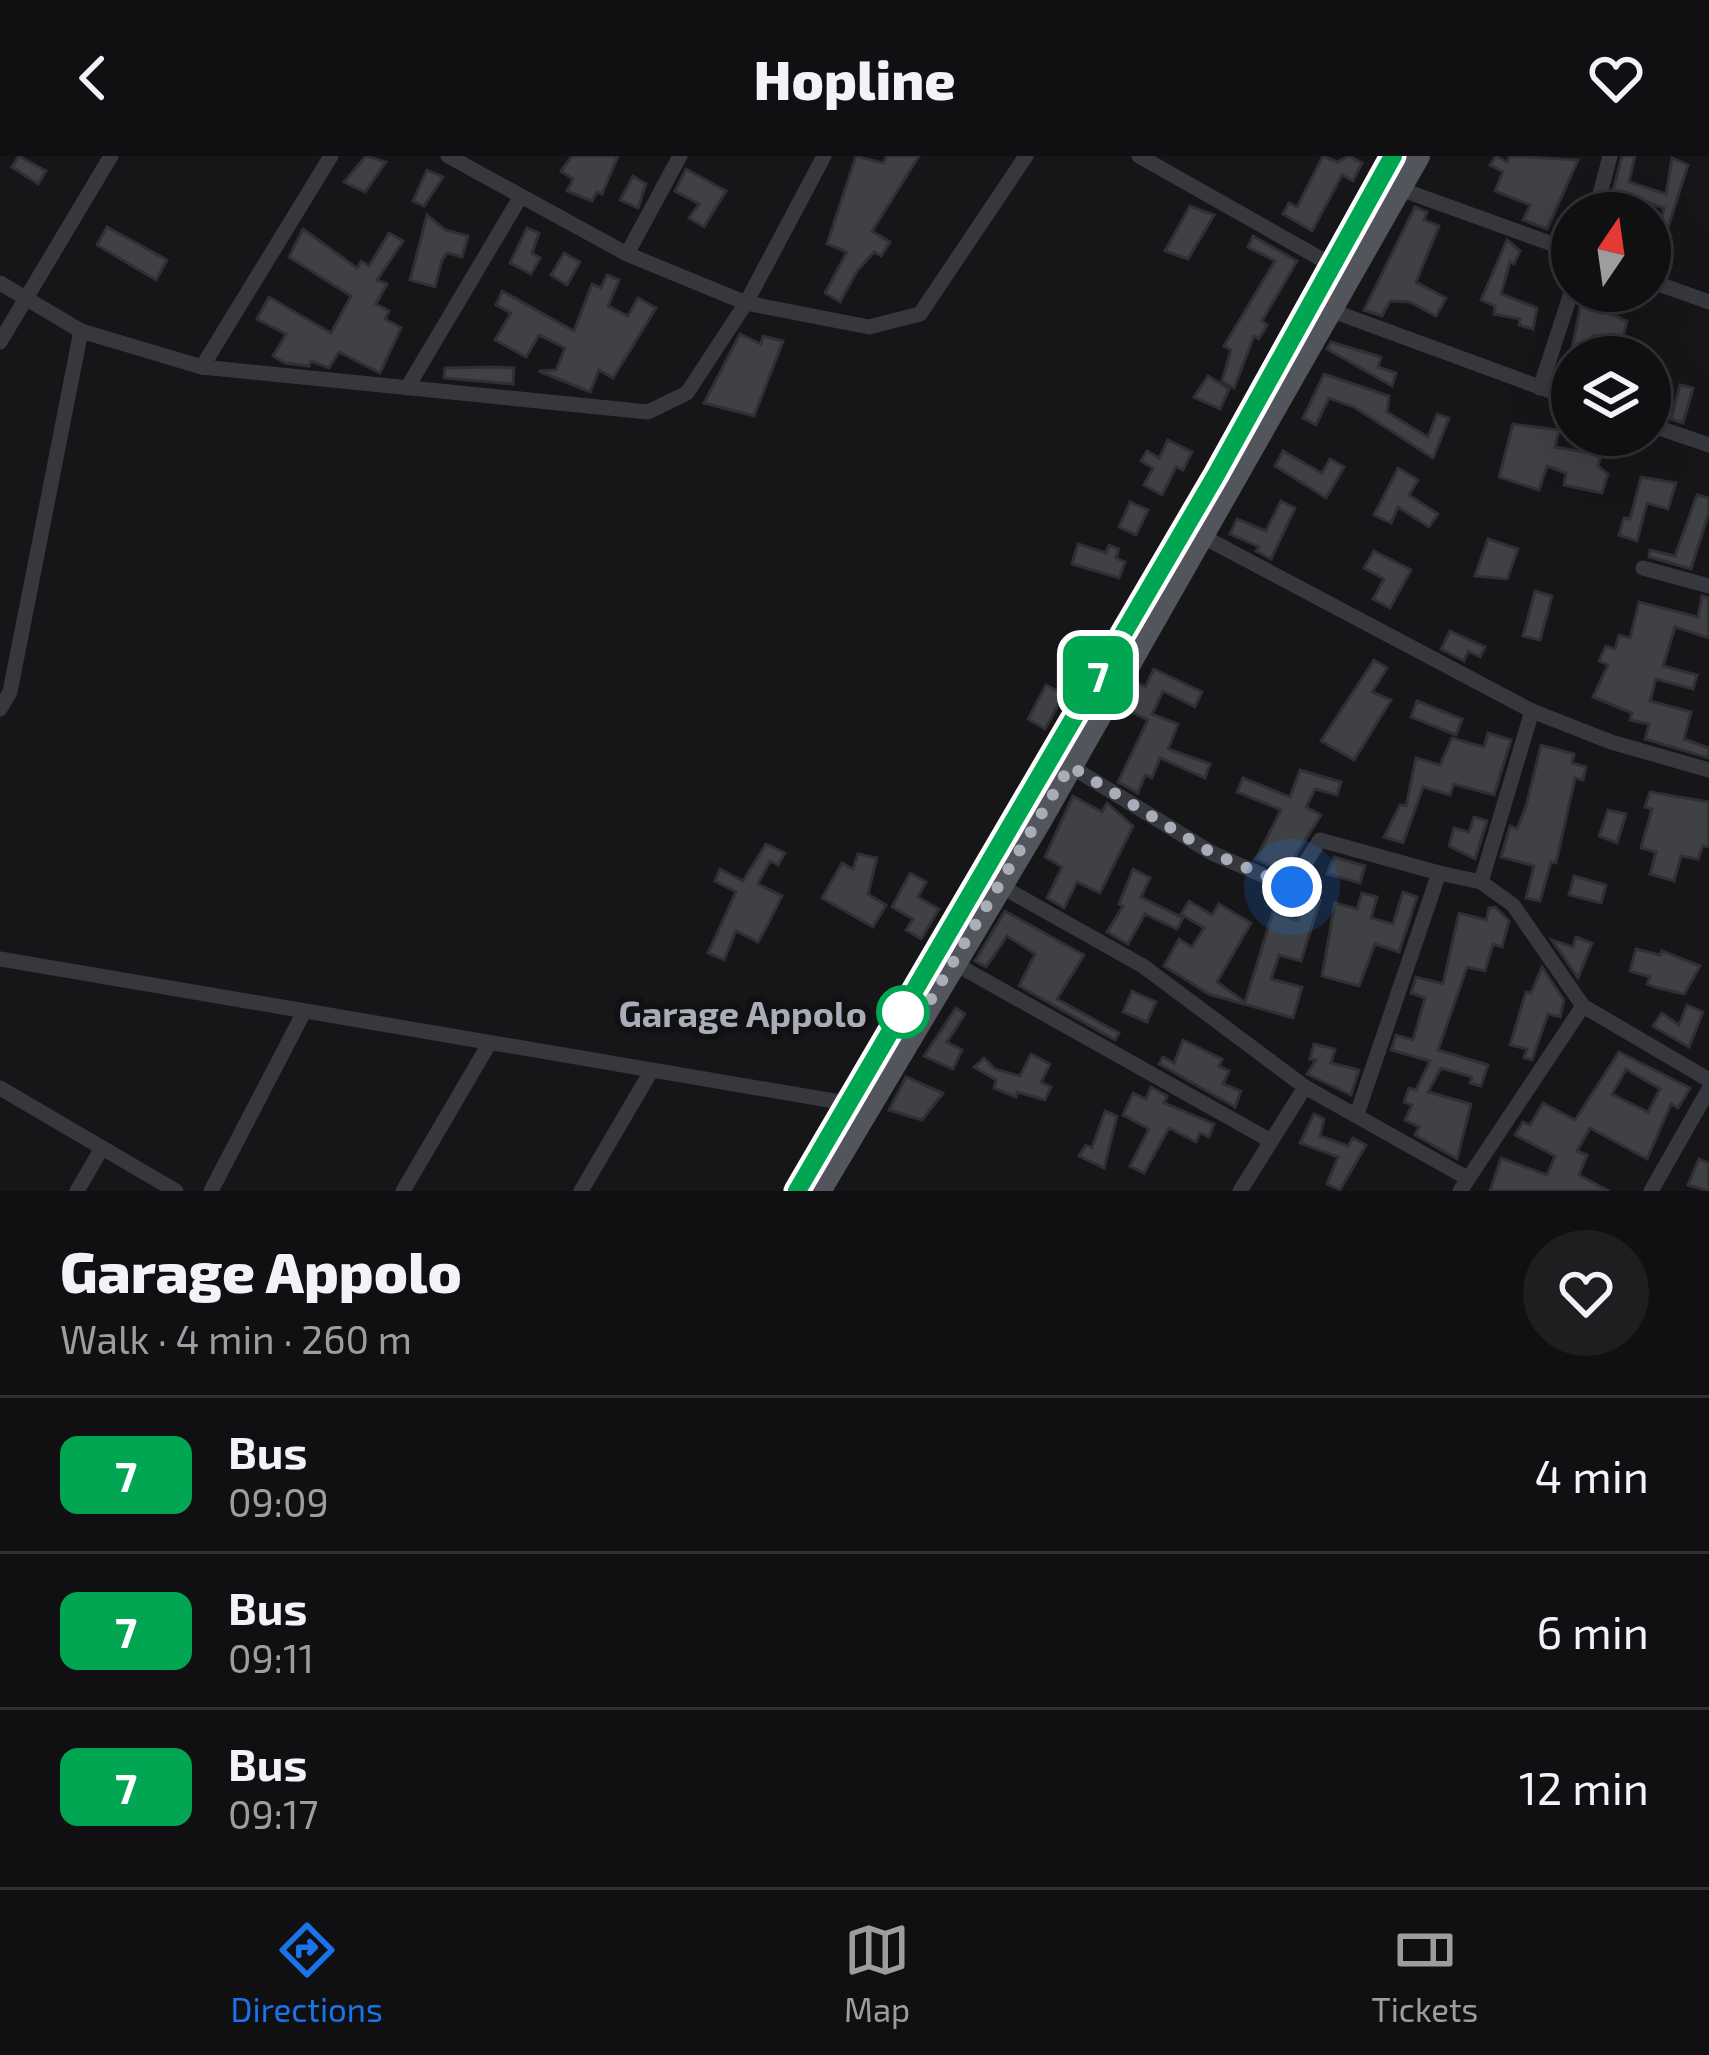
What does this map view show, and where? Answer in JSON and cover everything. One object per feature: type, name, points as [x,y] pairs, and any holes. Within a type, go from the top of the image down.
[{"type":"main road","points":[[797,1191],[952,962],[989,879],[1070,766],[1194,532],[1342,271],[1394,156]]},
{"type":"main road","points":[[820,1191],[858,1107],[989,879],[1330,310],[1342,271],[1418,156]]},
{"type":"street","points":[[0,342],[111,156]]},
{"type":"street","points":[[202,367],[331,156]]},
{"type":"street","points":[[448,156],[627,254],[746,303],[869,327],[920,314],[1026,156]]},
{"type":"street","points":[[627,254],[680,156]]},
{"type":"street","points":[[0,284],[81,331],[202,367],[648,412],[687,393],[746,303],[824,156]]},
{"type":"street","points":[[1139,156],[1342,271]]},
{"type":"street","points":[[1600,192],[1610,156]]},
{"type":"street","points":[[1400,189],[1551,243]]},
{"type":"street","points":[[406,388],[521,196]]},
{"type":"street","points":[[1671,288],[1709,302]]},
{"type":"street","points":[[1330,310],[1551,392]]},
{"type":"street","points":[[1540,388],[1565,312]]},
{"type":"street","points":[[0,709],[81,331]]},
{"type":"street","points":[[1671,432],[1709,446]]},
{"type":"street","points":[[1194,532],[1532,710],[1611,742],[1709,770]]},
{"type":"street","points":[[1643,568],[1709,586]]},
{"type":"street","points":[[1481,882],[1532,710]]},
{"type":"street","points":[[1070,766],[1212,853],[1290,887],[1320,840],[1481,882],[1513,905],[1582,1006],[1709,1084],[1651,1191]]},
{"type":"street","points":[[1357,1114],[1439,873]]},
{"type":"street","points":[[989,879],[1143,966],[1305,1087],[1357,1114],[1464,1185],[1582,1006]]},
{"type":"street","points":[[0,959],[858,1107]]},
{"type":"street","points":[[952,962],[1271,1141]]},
{"type":"street","points":[[211,1191],[304,1012]]},
{"type":"street","points":[[403,1191],[489,1044]]},
{"type":"street","points":[[581,1191],[650,1073]]},
{"type":"street","points":[[1240,1191],[1305,1087]]},
{"type":"street","points":[[2,1094],[176,1191]]},
{"type":"street","points":[[77,1191],[102,1148]]},
{"type":"building","points":[[19,156],[46,171],[38,184],[12,167]]},
{"type":"building","points":[[366,156],[386,162],[365,192],[344,182]]},
{"type":"building","points":[[572,156],[618,156],[602,194],[597,192],[592,201],[567,191],[573,179],[561,171]]},
{"type":"building","points":[[856,156],[883,163],[887,156],[919,156],[872,231],[890,242],[881,256],[874,252],[857,271],[840,302],[825,293],[847,252],[827,244]]},
{"type":"building","points":[[1323,156],[1337,162],[1349,156],[1362,163],[1353,181],[1342,175],[1312,231],[1283,214],[1289,203],[1297,207]]},
{"type":"building","points":[[1496,156],[1507,162],[1510,156],[1578,160],[1564,192],[1551,192],[1547,229],[1523,220],[1530,205],[1495,191],[1503,172],[1490,165]]},
{"type":"building","points":[[1622,156],[1635,156],[1629,182],[1660,192],[1619,192],[1613,190]]},
{"type":"building","points":[[1672,158],[1688,165],[1671,218],[1671,192],[1666,192]]},
{"type":"building","points":[[686,169],[726,191],[704,227],[689,218],[699,204],[675,191]]},
{"type":"building","points":[[427,170],[443,177],[424,206],[413,201]]},
{"type":"building","points":[[633,176],[646,184],[638,208],[620,200]]},
{"type":"building","points":[[1190,206],[1214,215],[1188,259],[1165,251]]},
{"type":"building","points":[[1415,207],[1427,212],[1424,220],[1439,226],[1416,282],[1446,298],[1436,316],[1410,302],[1390,301],[1382,316],[1364,310]]},
{"type":"building","points":[[427,215],[445,230],[468,236],[462,257],[447,253],[442,260],[435,287],[410,280]]},
{"type":"building","points":[[107,227],[167,260],[156,280],[97,245]]},
{"type":"building","points":[[527,228],[539,233],[532,253],[540,258],[531,274],[510,263]]},
{"type":"building","points":[[303,229],[357,268],[361,261],[369,266],[389,233],[403,241],[377,280],[387,284],[376,304],[389,311],[385,319],[401,328],[380,373],[339,352],[329,368],[311,361],[309,366],[285,363],[273,356],[286,334],[257,319],[269,297],[331,333],[351,296],[289,257]]},
{"type":"building","points":[[1253,236],[1297,261],[1262,321],[1267,325],[1259,339],[1254,336],[1234,388],[1222,381],[1231,350],[1224,346],[1275,261],[1248,247]]},
{"type":"building","points":[[1507,240],[1520,251],[1514,264],[1510,262],[1501,294],[1537,308],[1533,329],[1519,325],[1520,319],[1494,314],[1495,306],[1481,300]]},
{"type":"building","points":[[564,253],[580,262],[567,285],[551,275]]},
{"type":"building","points":[[607,275],[619,280],[608,306],[628,316],[638,298],[656,308],[613,378],[599,370],[590,392],[539,371],[556,370],[565,348],[539,335],[526,357],[495,340],[511,313],[496,305],[502,291],[574,331],[592,284],[601,288]]},
{"type":"building","points":[[1579,312],[1605,312],[1627,321],[1623,336],[1574,336]]},
{"type":"building","points":[[740,334],[761,344],[763,336],[783,341],[754,416],[704,403]]},
{"type":"building","points":[[1331,342],[1381,357],[1378,367],[1396,373],[1392,386],[1327,349]]},
{"type":"building","points":[[445,368],[514,368],[513,384],[444,378]]},
{"type":"building","points":[[1324,374],[1389,396],[1387,412],[1428,437],[1437,414],[1449,418],[1433,458],[1354,407],[1329,398],[1316,425],[1303,418]]},
{"type":"building","points":[[1208,376],[1229,389],[1220,409],[1194,397]]},
{"type":"building","points":[[1680,385],[1693,388],[1683,423],[1671,419]]},
{"type":"building","points":[[1513,424],[1551,429],[1551,456],[1601,456],[1598,466],[1608,474],[1602,493],[1564,485],[1566,473],[1547,466],[1539,490],[1499,477]]},
{"type":"building","points":[[1168,440],[1192,452],[1183,470],[1176,467],[1162,495],[1144,485],[1153,468],[1141,461],[1147,451],[1159,458]]},
{"type":"building","points":[[1283,451],[1322,473],[1330,459],[1344,467],[1326,498],[1275,466]]},
{"type":"building","points":[[1398,468],[1418,480],[1409,495],[1438,514],[1429,527],[1398,507],[1391,523],[1374,515]]},
{"type":"building","points":[[1641,477],[1676,483],[1668,509],[1647,503],[1637,541],[1619,535],[1624,518],[1630,519]]},
{"type":"building","points":[[1697,495],[1709,498],[1709,512],[1691,569],[1649,557],[1650,550],[1675,556]]},
{"type":"building","points":[[1281,501],[1295,508],[1271,559],[1256,551],[1259,547],[1230,534],[1237,519],[1266,531]]},
{"type":"building","points":[[1130,502],[1148,510],[1136,535],[1119,527]]},
{"type":"building","points":[[1488,539],[1518,549],[1507,579],[1475,576]]},
{"type":"building","points":[[1078,544],[1106,553],[1109,545],[1119,549],[1116,558],[1125,562],[1119,578],[1072,564]]},
{"type":"building","points":[[1374,551],[1411,570],[1390,608],[1373,599],[1384,579],[1364,568]]},
{"type":"building","points":[[1535,591],[1552,596],[1540,640],[1523,636]]},
{"type":"building","points":[[1702,596],[1709,598],[1709,638],[1675,627],[1663,666],[1697,675],[1693,689],[1656,679],[1650,701],[1691,712],[1684,739],[1709,748],[1709,758],[1645,739],[1649,724],[1630,720],[1632,713],[1593,697],[1608,665],[1599,661],[1606,646],[1615,649],[1619,635],[1630,638],[1639,602],[1698,617]]},
{"type":"building","points":[[1450,631],[1485,647],[1480,657],[1468,651],[1464,661],[1441,649]]},
{"type":"building","points":[[1374,660],[1387,668],[1372,692],[1391,700],[1354,760],[1321,741]]},
{"type":"building","points":[[1154,669],[1202,692],[1195,707],[1163,691],[1152,714],[1178,724],[1168,749],[1210,764],[1205,778],[1160,758],[1152,778],[1145,775],[1138,793],[1118,782],[1148,720],[1124,708],[1137,683],[1145,687]]},
{"type":"building","points":[[1046,685],[1064,694],[1045,729],[1028,719]]},
{"type":"building","points":[[1417,701],[1462,719],[1456,735],[1411,717]]},
{"type":"building","points":[[1488,733],[1511,740],[1494,795],[1454,784],[1450,795],[1423,787],[1403,843],[1384,837],[1400,805],[1406,806],[1416,758],[1440,765],[1452,738],[1484,747]]},
{"type":"building","points":[[1541,745],[1574,754],[1572,763],[1586,767],[1583,780],[1575,778],[1556,863],[1551,862],[1540,901],[1526,898],[1534,866],[1501,857],[1510,826],[1517,829],[1526,806]]},
{"type":"building","points":[[1300,770],[1341,782],[1337,795],[1315,789],[1306,807],[1321,815],[1285,872],[1256,859],[1281,810],[1237,792],[1243,778],[1290,797]]},
{"type":"building","points":[[1650,792],[1709,802],[1709,847],[1703,846],[1698,859],[1681,856],[1674,881],[1650,874],[1656,852],[1641,848],[1652,809],[1645,807]]},
{"type":"building","points":[[1073,796],[1102,812],[1107,803],[1133,826],[1100,893],[1077,882],[1064,908],[1047,898],[1062,867],[1045,857]]},
{"type":"building","points":[[1608,810],[1626,814],[1617,843],[1599,836]]},
{"type":"building","points":[[1474,817],[1487,821],[1475,859],[1449,846],[1454,828],[1469,832]]},
{"type":"building","points":[[766,844],[785,853],[778,865],[770,861],[758,884],[782,896],[766,928],[758,942],[736,931],[724,960],[708,953],[736,892],[715,881],[720,869],[743,881]]},
{"type":"building","points":[[858,854],[877,858],[868,894],[886,905],[873,927],[822,898],[842,863],[853,869]]},
{"type":"building","points":[[1334,857],[1365,866],[1360,883],[1327,874]]},
{"type":"building","points":[[1133,869],[1150,878],[1141,897],[1183,918],[1177,929],[1145,914],[1128,944],[1107,932],[1123,906],[1119,904]]},
{"type":"building","points":[[910,873],[926,882],[918,897],[939,909],[921,939],[906,930],[913,919],[892,907]]},
{"type":"building","points":[[1574,876],[1606,885],[1601,903],[1569,895]]},
{"type":"building","points":[[1403,892],[1417,897],[1399,952],[1375,944],[1359,986],[1322,976],[1335,903],[1357,909],[1362,893],[1377,897],[1371,918],[1393,924]]},
{"type":"building","points":[[1304,896],[1320,900],[1301,961],[1279,955],[1271,979],[1302,987],[1293,1018],[1209,994],[1164,966],[1179,939],[1192,947],[1204,928],[1181,914],[1189,901],[1212,915],[1219,904],[1251,923],[1217,982],[1245,1002],[1273,912],[1298,921]]},
{"type":"building","points":[[1495,907],[1509,921],[1502,947],[1493,944],[1485,971],[1467,967],[1438,1050],[1488,1065],[1481,1086],[1470,1083],[1472,1077],[1441,1068],[1428,1092],[1471,1104],[1457,1159],[1415,1135],[1419,1127],[1405,1120],[1412,1105],[1404,1102],[1409,1088],[1416,1090],[1430,1061],[1391,1050],[1396,1035],[1413,1040],[1425,998],[1411,993],[1416,977],[1443,984],[1459,913],[1486,920],[1489,908]]},
{"type":"building","points":[[1005,911],[1084,955],[1057,999],[1119,1033],[1115,1040],[1019,986],[1035,954],[1007,936],[986,967],[975,961]]},
{"type":"building","points":[[1576,937],[1592,943],[1578,978],[1552,940],[1573,947]]},
{"type":"building","points":[[1636,949],[1660,955],[1662,951],[1700,966],[1684,994],[1658,988],[1647,984],[1650,977],[1630,971]]},
{"type":"building","points":[[1542,967],[1564,1000],[1560,1017],[1548,1014],[1532,1060],[1524,1058],[1527,1049],[1510,1045],[1526,992],[1531,993]]},
{"type":"building","points":[[1132,991],[1156,1002],[1147,1022],[1123,1012]]},
{"type":"building","points":[[1687,1005],[1703,1012],[1689,1047],[1653,1026],[1662,1013],[1679,1025]]},
{"type":"building","points":[[956,1008],[965,1014],[947,1042],[962,1050],[953,1069],[924,1056]]},
{"type":"building","points":[[1183,1040],[1222,1059],[1219,1066],[1229,1071],[1223,1084],[1241,1091],[1235,1107],[1159,1064],[1163,1057],[1174,1063]]},
{"type":"building","points":[[1314,1044],[1335,1049],[1331,1063],[1359,1070],[1351,1095],[1307,1074],[1316,1060],[1310,1059]]},
{"type":"building","points":[[1619,1052],[1690,1088],[1678,1108],[1671,1104],[1647,1159],[1590,1128],[1577,1151],[1587,1155],[1579,1175],[1609,1191],[1490,1191],[1501,1158],[1547,1175],[1555,1156],[1515,1135],[1523,1122],[1530,1125],[1543,1103],[1575,1120]],"holes":[[[1626,1069],[1660,1089],[1648,1112],[1612,1094]]]},
{"type":"building","points":[[1031,1054],[1050,1064],[1041,1082],[1051,1087],[1045,1100],[1017,1092],[1016,1097],[994,1088],[996,1080],[974,1067],[984,1058],[995,1069],[1020,1076]]},
{"type":"building","points":[[906,1077],[943,1093],[922,1120],[889,1110]]},
{"type":"building","points":[[1151,1087],[1167,1096],[1164,1103],[1214,1124],[1209,1137],[1200,1133],[1196,1142],[1169,1128],[1144,1173],[1130,1166],[1149,1129],[1123,1115],[1133,1093],[1146,1099]]},
{"type":"building","points":[[1105,1111],[1117,1116],[1104,1168],[1079,1156],[1086,1145],[1092,1148]]},
{"type":"building","points":[[1314,1114],[1324,1119],[1320,1136],[1348,1146],[1353,1138],[1366,1145],[1340,1190],[1327,1184],[1338,1157],[1300,1143]]},
{"type":"building","points":[[1699,1159],[1709,1163],[1709,1191],[1688,1185]]},
{"type":"bus line","name":"7","points":[[797,1191],[1216,475],[1393,156]]},
{"type":"place","name":"Garage Appolo","points":[[903,1012]]},
{"type":"route","points":[[903,1012],[918,1021],[1070,766],[1212,853],[1292,887]]}]
